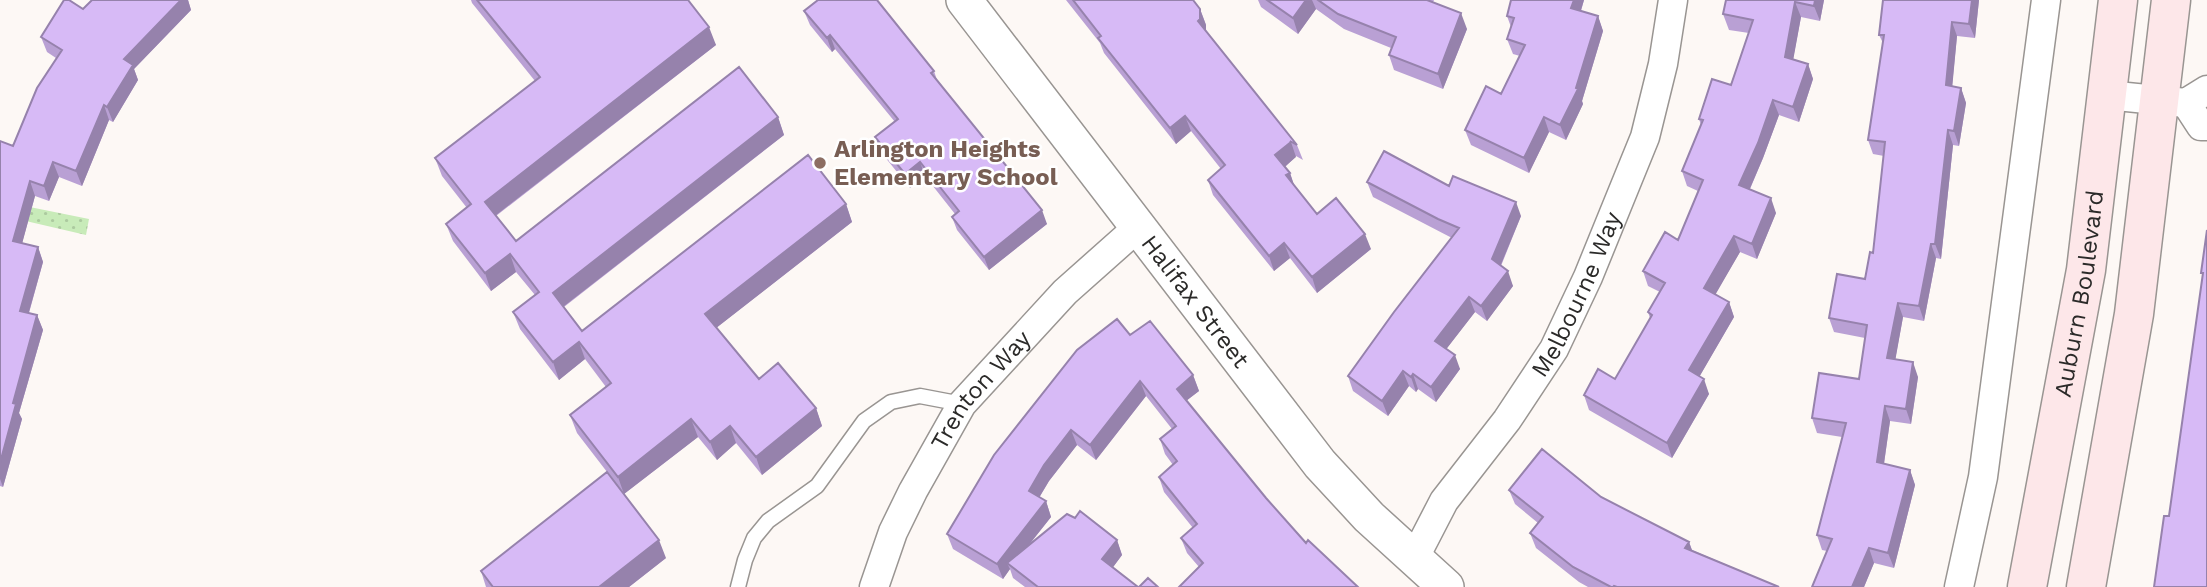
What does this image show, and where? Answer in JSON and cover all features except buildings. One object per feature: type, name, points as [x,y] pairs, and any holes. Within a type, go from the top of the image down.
[{"type":"main road","name":"Auburn Boulevard","points":[[2027,587],[2086,270],[2118,0]]},
{"type":"main road","points":[[2086,587],[2134,314],[2184,98],[2171,0]]},
{"type":"street","name":"Halifax Street","points":[[964,0],[1320,464],[1369,517],[1446,587]]},
{"type":"street","name":"Melbourne Way","points":[[1414,559],[1444,501],[1507,420],[1553,349],[1588,277],[1645,137],[1663,64],[1672,0]]},
{"type":"street","points":[[1959,587],[1983,477],[2046,0]]},
{"type":"street","points":[[2107,95],[2184,98],[2201,125],[2207,126]]},
{"type":"street","name":"Trenton Way","points":[[874,587],[893,532],[962,404],[1065,292],[1137,228]]},
{"type":"lane","points":[[738,587],[754,538],[768,522],[817,486],[864,421],[891,402],[920,396],[962,404]]},
{"type":"green space","points":[[0,201],[89,219],[86,235],[0,215]]},
{"type":"place","name":"Arlington Heights Elementary School","points":[[820,163]]}]
